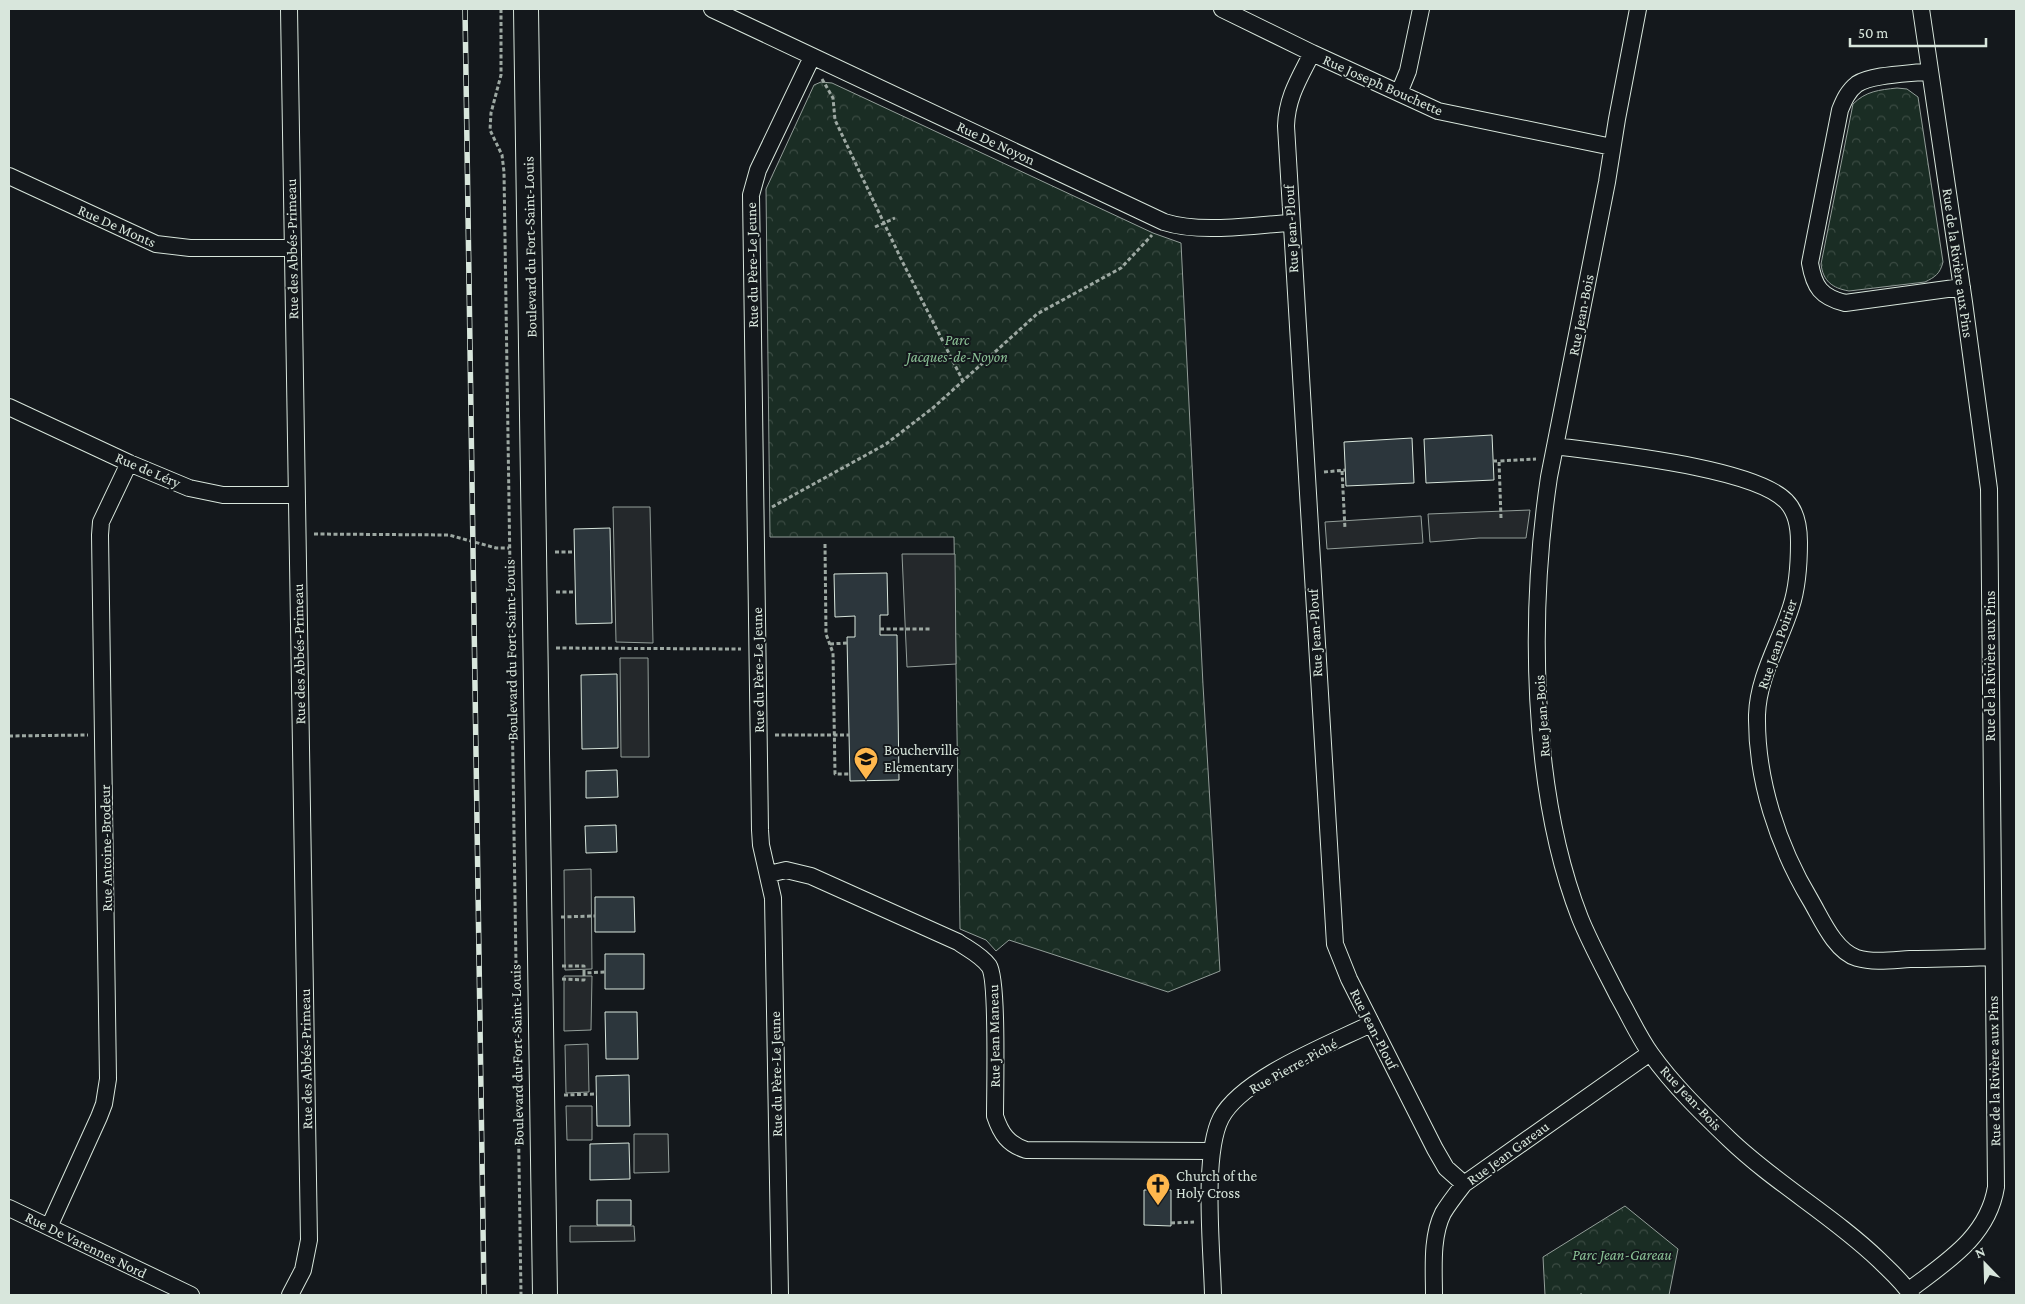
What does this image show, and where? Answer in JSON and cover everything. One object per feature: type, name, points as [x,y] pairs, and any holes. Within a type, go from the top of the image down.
[{"type":"street","name":"Rue des Abbés-Primeau","points":[[289,9],[308,1240],[303,1270],[290,1295]]},
{"type":"street","name":"Boulevard du Fort-Saint-Louis","points":[[526,9],[546,1295]]},
{"type":"street","name":"Rue De Noyon","points":[[712,9],[1164,222],[1179,227],[1195,228],[1291,223]]},
{"type":"street","name":"Rue Joseph Bouchette","points":[[1222,9],[1312,54],[1454,116],[1612,147]]},
{"type":"street","points":[[1399,93],[1408,71],[1421,9]]},
{"type":"street","name":"Rue Jean-Bois","points":[[1638,9],[1612,147],[1608,182],[1555,446],[1543,522],[1538,615],[1539,688],[1548,795],[1562,861],[1580,918],[1605,970],[1650,1053],[1672,1080],[1729,1139],[1757,1164],[1852,1236],[1910,1293]]},
{"type":"street","name":"Rue de la Rivière aux Pins","points":[[1910,1293],[1956,1254],[1982,1227],[1994,1201],[1996,1187],[1989,489],[1962,287],[1921,9]]},
{"type":"street","name":"Rue Jean-Plouf","points":[[1312,54],[1286,107],[1291,223],[1333,928],[1340,958],[1434,1149],[1446,1168],[1464,1184]]},
{"type":"street","name":"Rue du Père-Le Jeune","points":[[780,1295],[773,898],[761,845],[760,830],[751,195],[758,170],[812,57]]},
{"type":"street","points":[[1930,71],[1872,79],[1858,84],[1847,94],[1840,110],[1810,262],[1813,279],[1821,292],[1832,299],[1845,303],[1962,287]]},
{"type":"street","name":"Rue De Monts","points":[[9,176],[156,244],[190,248],[292,248]]},
{"type":"street","name":"Rue de Léry","points":[[9,407],[129,463],[206,493],[242,496],[296,496]]},
{"type":"street","name":"Rue Jean Poirier","points":[[1555,446],[1725,473],[1762,487],[1785,499],[1796,516],[1798,528],[1797,581],[1791,606],[1761,689],[1757,735],[1769,802],[1787,856],[1826,927],[1838,943],[1855,957],[1881,960],[1993,957]]},
{"type":"street","name":"Rue Antoine-Brodeur","points":[[49,1227],[98,1117],[107,1089],[108,1000],[100,535],[101,522],[129,463]]},
{"type":"street","name":"Rue Jean Maneau","points":[[769,874],[786,870],[811,876],[958,942],[976,954],[989,966],[993,976],[996,1116],[1000,1130],[1014,1146],[1026,1150],[1211,1151]]},
{"type":"street","name":"Rue Pierre-Piché","points":[[1213,1295],[1211,1151],[1213,1139],[1222,1116],[1247,1090],[1275,1072],[1371,1024]]},
{"type":"street","name":"Rue Jean Gareau","points":[[1434,1295],[1435,1244],[1440,1222],[1443,1213],[1464,1184],[1650,1053]]},
{"type":"street","name":"Rue De Varennes Nord","points":[[9,1208],[191,1295]]},
{"type":"path","name":"Boulevard du Fort-Saint-Louis","points":[[500,9],[501,74],[491,113],[490,130],[502,155],[504,172],[521,1295]]},
{"type":"path","points":[[822,79],[833,98],[835,120],[963,381]]},
{"type":"path","points":[[875,227],[895,218]]},
{"type":"path","points":[[768,509],[886,444],[934,407],[1037,314],[1121,268],[1156,230]]},
{"type":"path","points":[[1493,461],[1540,459]]},
{"type":"path","points":[[1499,461],[1502,518]]},
{"type":"path","points":[[1318,472],[1344,470],[1344,529]]},
{"type":"path","points":[[310,534],[449,535],[496,548],[509,548]]},
{"type":"path","points":[[825,544],[826,634],[833,653],[835,774],[850,774]]},
{"type":"path","points":[[555,552],[574,552]]},
{"type":"path","points":[[556,592],[575,592]]},
{"type":"path","points":[[880,629],[930,629]]},
{"type":"path","points":[[830,644],[847,643]]},
{"type":"path","points":[[556,648],[744,649]]},
{"type":"path","points":[[9,736],[92,735]]},
{"type":"path","points":[[772,735],[849,735]]},
{"type":"path","points":[[561,917],[595,916]]},
{"type":"path","points":[[562,966],[584,966],[584,980],[562,979]]},
{"type":"path","points":[[584,973],[605,972]]},
{"type":"path","points":[[564,1095],[597,1094]]},
{"type":"path","points":[[1171,1222],[1200,1222]]},
{"type":"green space","name":"Parc Jacques-de-Noyon","points":[[821,82],[832,83],[1153,233],[1181,243],[1203,685],[1220,971],[1168,992],[1009,940],[996,951],[986,940],[960,929],[954,537],[770,537],[766,189],[814,85]]},
{"type":"green space","points":[[1897,88],[1907,89],[1918,97],[1943,262],[1937,275],[1925,282],[1849,291],[1843,290],[1829,283],[1824,275],[1821,264],[1853,104],[1868,94]]},
{"type":"green space","name":"Parc Jean-Gareau","points":[[1625,1206],[1678,1249],[1669,1295],[1545,1295],[1543,1257]]},
{"type":"shaded area","points":[[613,507],[650,507],[653,643],[616,642]]},
{"type":"shaded area","points":[[1530,510],[1526,538],[1479,538],[1430,542],[1428,514]]},
{"type":"shaded area","points":[[1421,516],[1423,543],[1327,549],[1325,522]]},
{"type":"shaded area","points":[[902,554],[955,554],[956,664],[907,667]]},
{"type":"shaded area","points":[[620,658],[648,658],[649,757],[621,757]]},
{"type":"shaded area","points":[[591,869],[592,969],[565,970],[564,870]]},
{"type":"shaded area","points":[[564,976],[592,976],[591,1030],[564,1031]]},
{"type":"shaded area","points":[[588,1044],[589,1092],[566,1093],[565,1045]]},
{"type":"shaded area","points":[[566,1106],[592,1106],[592,1140],[567,1140]]},
{"type":"shaded area","points":[[634,1134],[668,1134],[669,1172],[634,1173]]},
{"type":"shaded area","points":[[570,1226],[634,1226],[635,1241],[570,1242]]},
{"type":"building","points":[[1492,435],[1494,480],[1426,483],[1424,439]]},
{"type":"building","points":[[1412,438],[1414,483],[1346,486],[1344,442]]},
{"type":"building","points":[[610,528],[612,623],[576,624],[574,529]]},
{"type":"building","points":[[887,573],[888,615],[880,615],[880,635],[897,635],[899,780],[850,781],[847,637],[855,637],[855,616],[835,617],[834,574]]},
{"type":"building","points":[[617,674],[618,748],[582,749],[581,675]]},
{"type":"building","points":[[617,770],[618,797],[586,798],[586,771]]},
{"type":"building","points":[[616,825],[617,852],[586,853],[585,826]]},
{"type":"building","points":[[595,897],[634,897],[635,932],[595,932]]},
{"type":"building","points":[[605,954],[644,954],[644,989],[605,989]]},
{"type":"building","points":[[605,1012],[637,1012],[638,1059],[606,1059]]},
{"type":"building","points":[[629,1075],[630,1126],[597,1126],[596,1076]]},
{"type":"building","points":[[629,1143],[630,1179],[590,1180],[590,1144]]},
{"type":"building","name":"Church of the Holy Cross","points":[[1144,1190],[1171,1190],[1171,1226],[1144,1225]]},
{"type":"building","points":[[597,1200],[631,1200],[631,1225],[597,1225]]},
{"type":"railway","points":[[465,9],[484,1295]]},
{"type":"place","name":"Boucherville Elementary","points":[[866,780]]},
{"type":"place","name":"Church of the Holy Cross","points":[[1158,1206]]}]
